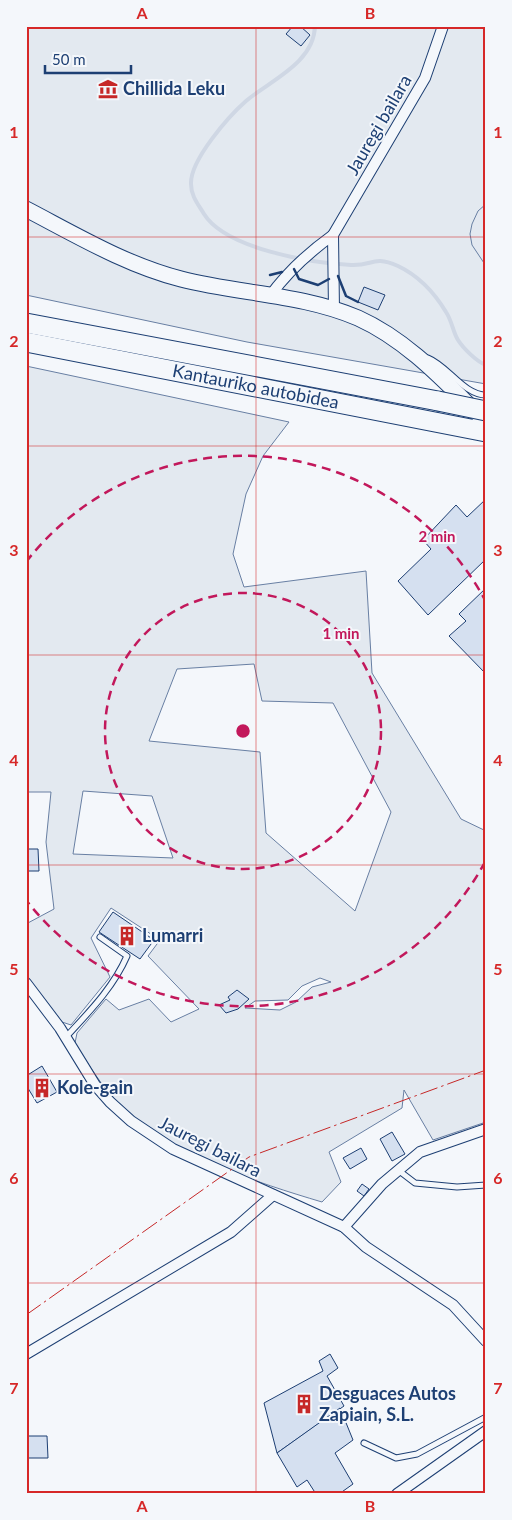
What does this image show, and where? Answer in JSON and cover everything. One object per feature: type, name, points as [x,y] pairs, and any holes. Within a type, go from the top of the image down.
[{"type":"highway","name":"Kantauriko autobidea","points":[[26,324],[486,411]]},
{"type":"highway","name":"Kantauriko autobidea","points":[[26,342],[477,430]]},
{"type":"main road","points":[[26,209],[101,248],[150,269],[200,284],[270,296],[334,310],[371,325],[414,353],[486,422]]},
{"type":"street","name":"Jauregi bailara","points":[[270,296],[284,276],[306,254],[332,235],[425,78],[443,26]]},
{"type":"street","points":[[332,235],[334,310]]},
{"type":"street","name":"Jauregi bailara","points":[[26,982],[66,1038],[94,1085],[110,1102],[144,1131],[173,1149],[344,1226],[366,1247],[453,1305],[486,1341]]},
{"type":"street","points":[[344,1226],[397,1169],[420,1152],[486,1129]]},
{"type":"street","name":"Jauregi bailara","points":[[26,1354],[231,1232],[273,1195]]},
{"type":"street","points":[[396,1494],[486,1431]]},
{"type":"lane","points":[[414,353],[437,362],[464,385],[481,395],[486,395]]},
{"type":"lane","points":[[66,1038],[106,993],[127,956],[100,937]]},
{"type":"lane","points":[[397,1169],[415,1183],[457,1187],[486,1185]]},
{"type":"lane","points":[[364,1443],[396,1458],[417,1454],[486,1417]]},
{"type":"shaded area","points":[[26,26],[486,26],[486,384],[247,342],[26,295]]},
{"type":"shaded area","points":[[486,204],[486,266],[472,245],[470,234],[478,211]]},
{"type":"shaded area","points":[[26,366],[289,422],[263,456],[246,494],[233,554],[244,587],[366,571],[372,673],[461,819],[486,831],[486,1122],[433,1140],[404,1090],[402,1108],[329,1152],[341,1182],[322,1202],[270,1186],[215,1165],[163,1138],[140,1122],[107,1091],[75,1043],[77,1033],[106,999],[119,1010],[149,999],[171,1022],[199,1009],[148,956],[160,940],[111,908],[91,938],[110,977],[71,1025],[62,1022],[26,975],[26,924],[54,909],[46,842],[51,792],[26,792]],"holes":[[[254,664],[262,701],[333,703],[391,812],[355,911],[266,833],[260,752],[149,741],[177,669]],[[83,791],[152,796],[173,858],[73,854]],[[320,978],[331,982],[312,987],[296,1002],[280,1010],[245,1008],[255,1001],[288,1000],[302,986]]]},
{"type":"building","points":[[293,26],[300,26],[310,35],[301,46],[286,34]]},
{"type":"building","points":[[364,287],[385,295],[378,310],[358,302]]},
{"type":"building","points":[[486,499],[486,559],[428,615],[398,581],[431,549],[423,540],[456,505],[467,517]]},
{"type":"building","points":[[486,588],[486,674],[449,636],[466,621],[459,614]]},
{"type":"building","points":[[26,849],[38,849],[39,871],[26,871]]},
{"type":"building","name":"Lumarri","points":[[113,912],[154,940],[140,959],[99,932]]},
{"type":"building","points":[[237,990],[249,999],[238,1009],[226,1013],[219,1005],[230,1000],[228,997]]},
{"type":"building","name":"Kole-gain","points":[[42,1066],[57,1092],[37,1103],[26,1085],[26,1076]]},
{"type":"building","points":[[392,1132],[405,1154],[392,1161],[380,1139]]},
{"type":"building","points":[[361,1148],[367,1159],[350,1169],[343,1158]]},
{"type":"building","points":[[362,1184],[369,1189],[364,1196],[357,1191]]},
{"type":"building","name":"Desguaces Autos Zapiain, S.L.","points":[[330,1354],[338,1368],[327,1376],[344,1406],[277,1453],[264,1403],[323,1371],[319,1361]]},
{"type":"building","points":[[340,1408],[353,1440],[335,1453],[353,1484],[339,1494],[316,1494],[307,1480],[297,1487],[277,1453]]},
{"type":"building","points":[[26,1436],[47,1436],[48,1458],[26,1458]]},
{"type":"waterway","points":[[315,26],[313,39],[299,60],[290,70],[246,101],[230,117],[203,151],[192,174],[191,188],[195,200],[215,226],[250,245],[271,252],[334,264],[359,265],[383,261],[406,270],[431,291],[448,315],[460,343],[475,358],[486,365]]},
{"type":"wall","points":[[294,269],[299,279],[318,285],[329,279]]},
{"type":"wall","points":[[270,275],[282,272]]},
{"type":"wall","points":[[338,276],[346,296],[358,302]]},
{"type":"power","points":[[26,1315],[249,1157],[486,1070]]},
{"type":"place","name":"Chillida Leku","points":[[108,89]]},
{"type":"place","name":"Lumarri","points":[[127,936]]},
{"type":"place","name":"Kole-gain","points":[[42,1088]]},
{"type":"place","name":"Desguaces Autos Zapiain, S.L.","points":[[304,1404]]}]
